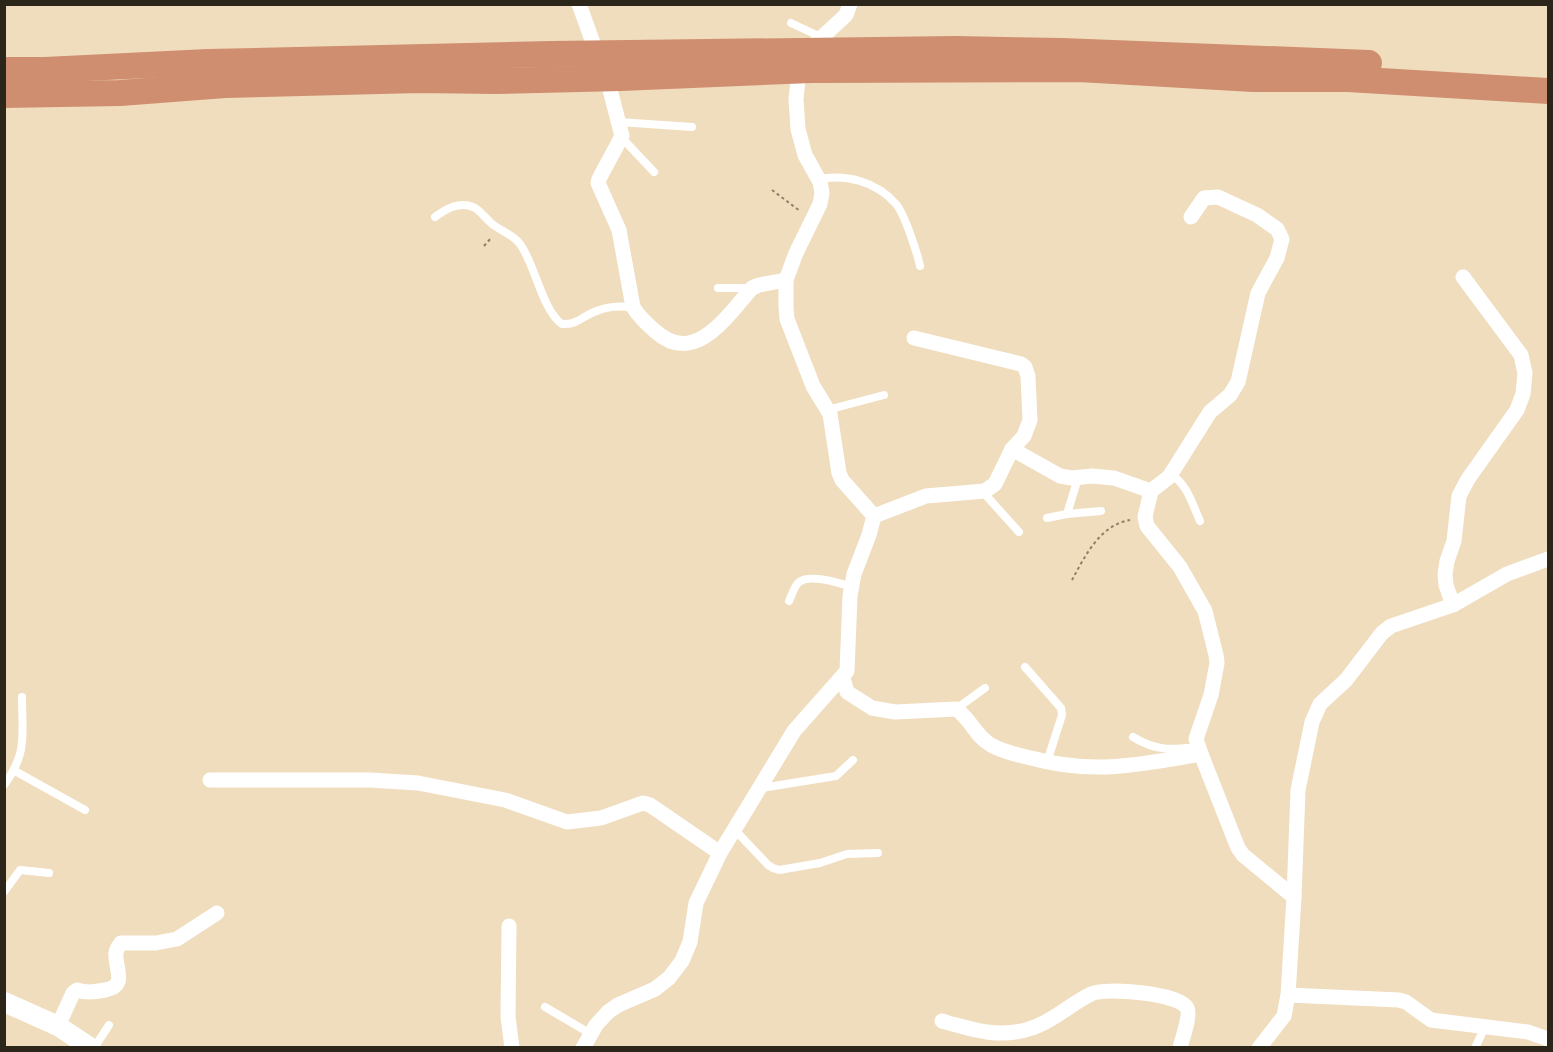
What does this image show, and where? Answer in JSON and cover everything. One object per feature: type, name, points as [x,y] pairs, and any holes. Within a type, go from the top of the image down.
[{"type":"highway","points":[[4,70],[208,62],[955,49],[1050,50],[1341,70],[1548,78]]},
{"type":"highway","points":[[4,95],[120,93],[225,85],[607,78],[809,53]]},
{"type":"highway","points":[[1341,70],[1548,91]]},
{"type":"street","points":[[579,4],[597,54]]},
{"type":"street","points":[[850,4],[846,15],[809,53],[796,99],[798,129],[805,155],[818,179],[822,193],[820,204],[796,253],[786,280],[787,319],[813,386],[832,422],[842,480],[874,516]]},
{"type":"street","points":[[607,78],[622,138],[598,183],[620,230],[633,307],[638,316],[664,339],[680,344],[697,342],[713,332],[752,288],[786,280]]},
{"type":"street","points":[[1191,217],[1204,198],[1218,197],[1257,215],[1277,229],[1282,239],[1277,258],[1258,293],[1238,382],[1230,395],[1210,412],[1172,474],[1151,491],[1145,518],[1147,526],[1180,567],[1205,611],[1216,655],[1211,694],[1198,731],[1199,751],[1238,848],[1243,855],[1294,897]]},
{"type":"street","points":[[1452,605],[1445,574],[1447,561],[1455,541],[1459,496],[1516,410],[1523,394],[1525,373],[1521,355],[1463,277]]},
{"type":"street","points":[[874,516],[926,496],[982,491],[991,488],[1012,450],[1024,436],[1030,420],[1028,376],[1021,364],[914,338]]},
{"type":"street","points":[[1012,450],[1060,476],[1114,478],[1151,491]]},
{"type":"street","points":[[583,1047],[608,1012],[618,1005],[655,989],[669,978],[682,961],[690,942],[696,903],[720,853],[794,731],[847,671],[852,587],[874,516]]},
{"type":"street","points":[[1259,1047],[1284,1016],[1288,995],[1298,790],[1312,722],[1320,704],[1346,680],[1382,633],[1391,626],[1452,605],[1507,574],[1548,559]]},
{"type":"street","points":[[843,678],[848,692],[872,708],[895,712],[956,709],[963,713],[975,731],[990,744],[1011,753],[1070,767],[1126,767],[1199,751]]},
{"type":"street","points":[[210,780],[360,780],[418,783],[505,800],[567,822],[601,818],[643,803],[650,805],[720,853]]},
{"type":"street","points":[[67,1037],[73,993],[77,990],[87,993],[112,989],[120,975],[115,954],[121,943],[156,943],[177,939],[217,913]]},
{"type":"street","points":[[509,926],[508,1017],[512,1047]]},
{"type":"street","points":[[942,1021],[990,1034],[1008,1033],[1032,1029],[1053,1019],[1091,994],[1102,990],[1135,992],[1158,996],[1185,1005],[1188,1015],[1180,1047]]},
{"type":"street","points":[[1288,995],[1399,1000],[1406,1002],[1431,1020],[1528,1032],[1548,1039]]},
{"type":"street","points":[[4,1002],[67,1037],[93,1047]]},
{"type":"lane","points":[[791,22],[809,53]]},
{"type":"lane","points":[[619,122],[692,127]]},
{"type":"lane","points":[[622,138],[654,172]]},
{"type":"lane","points":[[818,179],[832,176],[847,177],[863,182],[874,186],[897,204],[920,266]]},
{"type":"lane","points":[[435,217],[456,205],[474,207],[493,225],[508,232],[520,244],[548,304],[562,324],[575,324],[582,318],[608,307],[633,307]]},
{"type":"lane","points":[[718,288],[752,288]]},
{"type":"lane","points":[[827,410],[884,395]]},
{"type":"lane","points":[[1172,474],[1186,488],[1200,521]]},
{"type":"lane","points":[[1067,514],[1079,477]]},
{"type":"lane","points":[[982,491],[1019,532]]},
{"type":"lane","points":[[1047,518],[1101,511]]},
{"type":"lane","points":[[789,601],[798,583],[808,578],[852,587]]},
{"type":"lane","points":[[1025,667],[1061,708],[1062,715],[1047,762]]},
{"type":"lane","points":[[956,709],[985,688]]},
{"type":"lane","points":[[4,785],[15,771],[22,750],[22,697]]},
{"type":"lane","points":[[1132,737],[1145,745],[1159,749],[1199,751]]},
{"type":"lane","points":[[759,789],[836,776],[853,760]]},
{"type":"lane","points":[[15,771],[85,810]]},
{"type":"lane","points":[[734,829],[768,865],[779,870],[848,854],[878,853]]},
{"type":"lane","points":[[4,892],[20,870],[49,873]]},
{"type":"lane","points":[[545,1007],[591,1034]]},
{"type":"lane","points":[[93,1047],[109,1025]]},
{"type":"lane","points":[[1475,1047],[1485,1027]]},
{"type":"path","points":[[772,190],[812,220]]},
{"type":"path","points":[[1072,580],[1090,548],[1099,539],[1125,521],[1145,518]]}]
